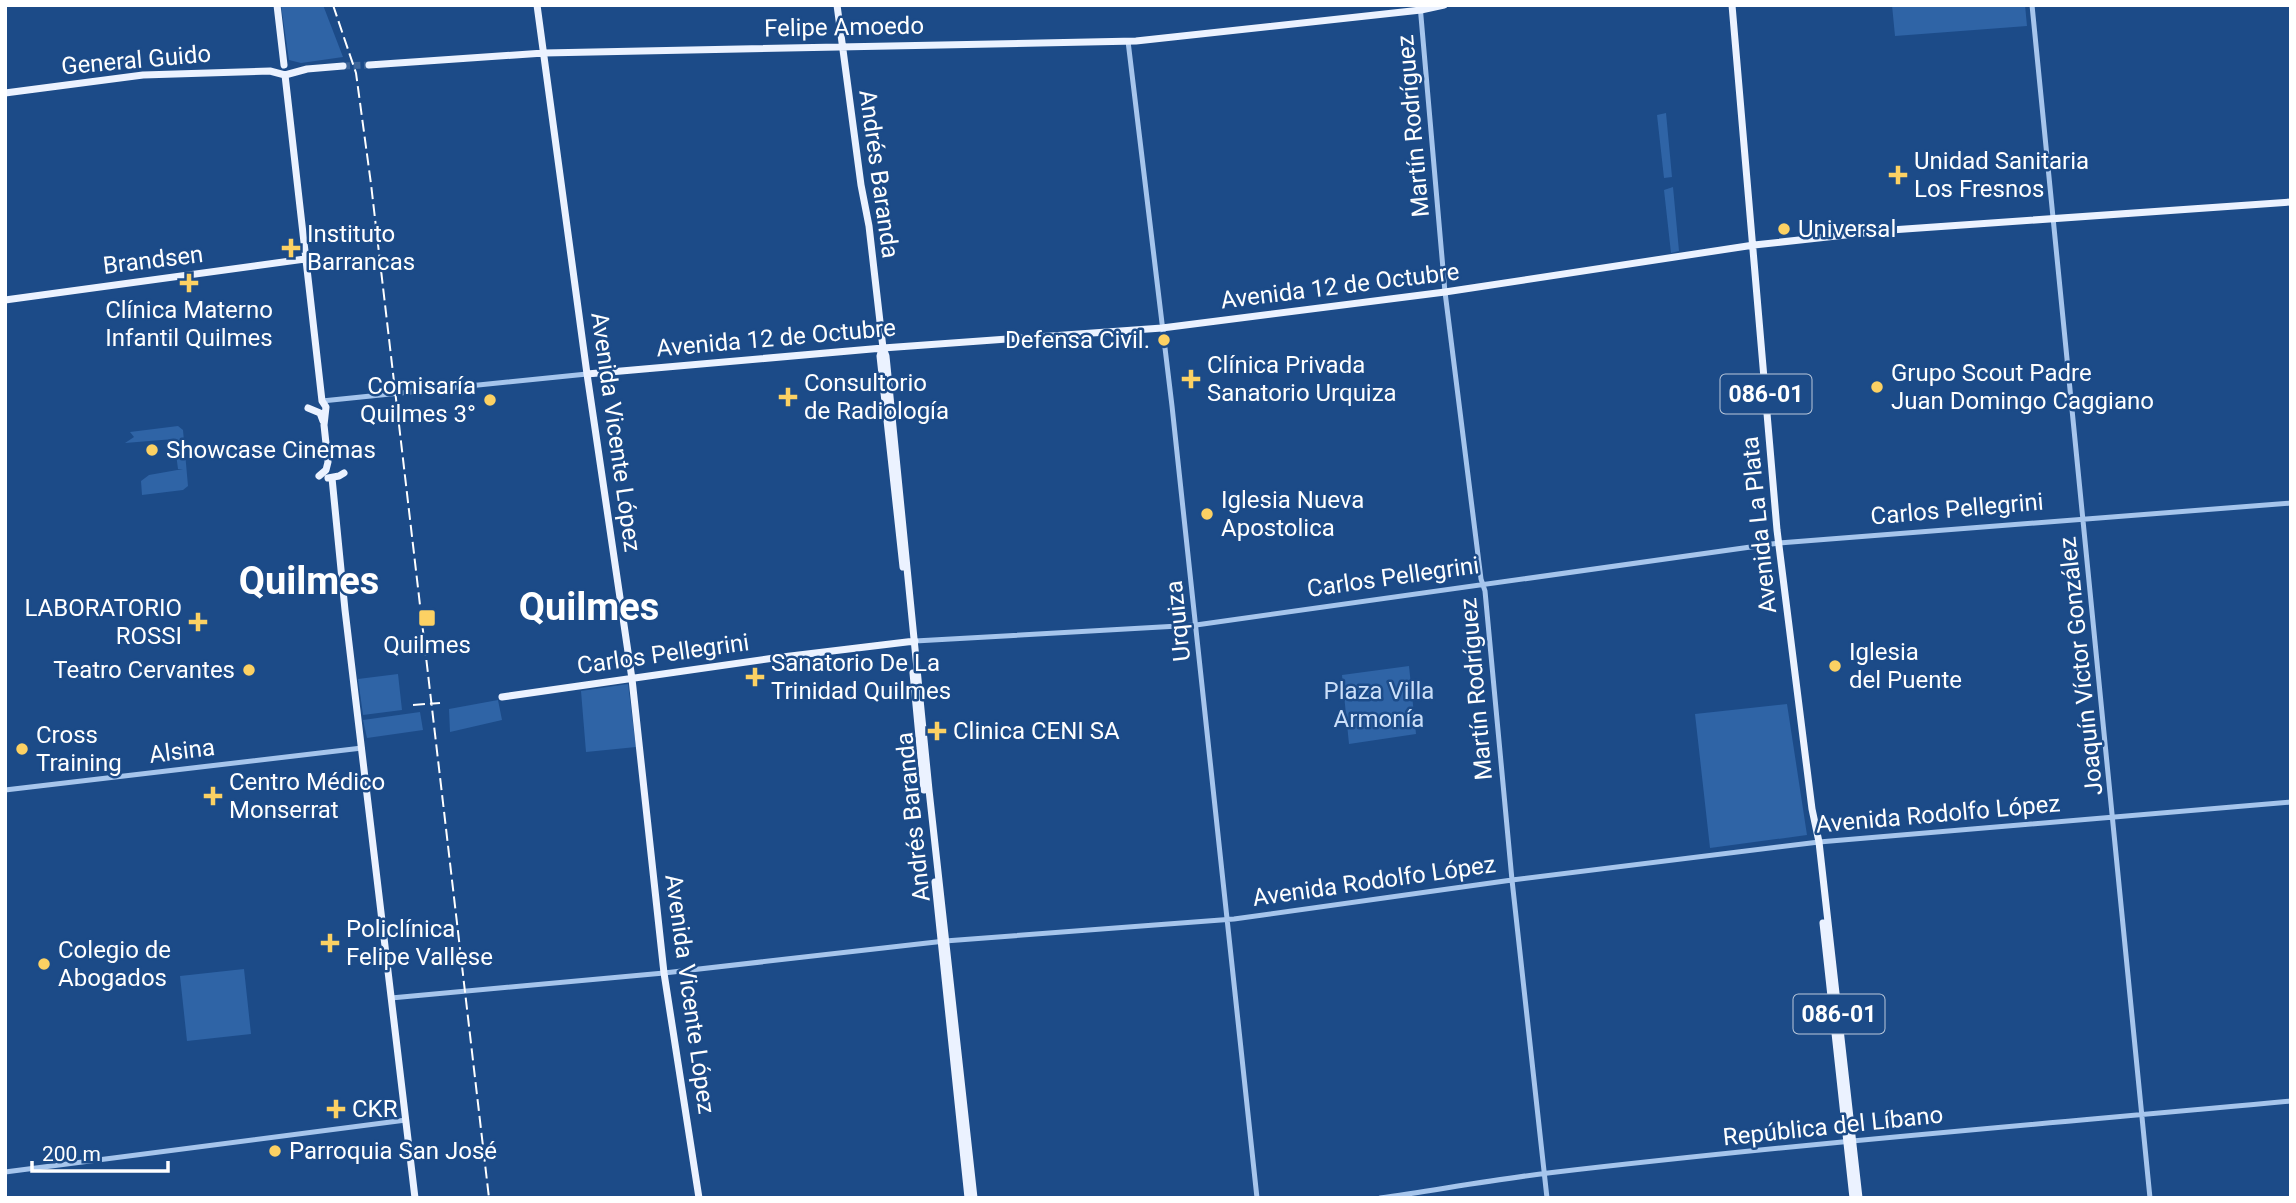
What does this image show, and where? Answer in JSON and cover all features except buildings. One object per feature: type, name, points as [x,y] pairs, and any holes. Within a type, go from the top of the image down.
[{"type":"main road","points":[[277,5],[284,65],[307,69]]},
{"type":"main road","name":"Avenida Vicente López","points":[[537,5],[632,679],[664,973],[699,1198]]},
{"type":"main road","name":"Andrés Baranda","points":[[837,5],[869,226],[883,348],[880,356],[913,641],[971,1198]]},
{"type":"main road","name":"Felipe Amoedo","points":[[369,65],[544,52],[1128,41],[1444,5]]},
{"type":"main road","name":"Avenida La Plata","points":[[1731,5],[1779,543],[1816,831],[1850,1142],[1859,1198]]},
{"type":"main road","name":"General Guido","points":[[270,71],[284,65]]},
{"type":"main road","points":[[324,425],[326,407],[323,401],[305,259],[285,75],[307,69],[343,66]]},
{"type":"main road","name":"General Guido","points":[[5,93],[143,75],[270,71],[285,75]]},
{"type":"main road","name":"Avenida 12 de Octubre","points":[[587,374],[883,348],[1163,328],[1445,292],[1754,246],[1891,230],[2291,202]]},
{"type":"main road","name":"Brandsen","points":[[5,300],[305,259]]},
{"type":"main road","points":[[323,401],[308,408],[320,413],[324,425],[328,462],[326,470],[318,476],[332,478],[344,473],[328,462]]},
{"type":"main road","points":[[332,478],[415,1198]]},
{"type":"main road","name":"Carlos Pellegrini","points":[[502,697],[774,657],[913,641]]},
{"type":"main road","name":"Avenida La Plata","points":[[1850,1142],[1853,1198]]},
{"type":"street","name":"Joaquín Víctor González","points":[[2032,5],[2150,1198]]},
{"type":"street","name":"Martín Rodríguez","points":[[1420,8],[1445,292],[1483,584],[1546,1198]]},
{"type":"street","name":"Urquiza","points":[[1128,41],[1163,328],[1257,1198]]},
{"type":"street","name":"Avenida 12 de Octubre","points":[[323,401],[587,374]]},
{"type":"street","name":"Carlos Pellegrini","points":[[913,641],[1196,625],[1779,543],[2291,503]]},
{"type":"street","name":"Alsina","points":[[5,790],[362,748]]},
{"type":"street","name":"Avenida Rodolfo López","points":[[391,998],[664,973],[943,941],[1228,919],[1817,842],[2291,802]]},
{"type":"street","name":"República del Líbano","points":[[1380,1198],[1544,1174],[2291,1101]]},
{"type":"street","points":[[5,1172],[406,1120]]},
{"type":"green space","points":[[281,5],[323,5],[343,57],[301,63],[289,60]]},
{"type":"green space","points":[[1892,5],[2025,5],[2027,26],[1895,36]]},
{"type":"green space","points":[[1666,113],[1672,177],[1664,178],[1657,115]]},
{"type":"green space","points":[[1673,187],[1679,251],[1671,253],[1664,190]]},
{"type":"green space","points":[[178,426],[183,430],[188,486],[183,490],[142,495],[141,481],[149,475],[183,469],[178,469],[174,439],[125,443],[134,437],[130,432]]},
{"type":"green space","name":"Plaza Villa Armonía","points":[[1409,666],[1416,734],[1349,744],[1342,675]]},
{"type":"green space","points":[[398,674],[402,710],[363,715],[358,679]]},
{"type":"green space","points":[[628,684],[636,747],[586,752],[581,691]]},
{"type":"green space","points":[[498,700],[502,720],[450,732],[449,709]]},
{"type":"green space","points":[[1787,704],[1807,835],[1710,848],[1695,714]]},
{"type":"green space","points":[[420,712],[423,730],[367,738],[363,720]]},
{"type":"green space","points":[[244,969],[251,1034],[187,1041],[180,976]]},
{"type":"tunnel","points":[[343,66],[369,65]]},
{"type":"railway","points":[[333,5],[356,73],[371,184],[489,1198]]},
{"type":"railway","points":[[413,705],[440,703]]},
{"type":"place","name":"Unidad Sanitaria Los Fresnos","points":[[1898,175]]},
{"type":"place","name":"Universal","points":[[1784,229]]},
{"type":"place","name":"Instituto Barrancas","points":[[291,248]]},
{"type":"place","name":"Clínica Materno Infantil Quilmes","points":[[189,283]]},
{"type":"place","name":"Defensa Civil.","points":[[1164,340]]},
{"type":"place","name":"Clínica Privada Sanatorio Urquiza","points":[[1191,379]]},
{"type":"place","name":"Grupo Scout Padre Juan Domingo Caggiano","points":[[1877,387]]},
{"type":"place","name":"Consultorio de Radiología","points":[[788,397]]},
{"type":"place","name":"Comisaría Quilmes 3°","points":[[490,400]]},
{"type":"place","name":"Showcase Cinemas","points":[[152,450]]},
{"type":"place","name":"Iglesia Nueva Apostolica","points":[[1207,514]]},
{"type":"place","name":"Quilmes","points":[[427,618]]},
{"type":"place","name":"LABORATORIO ROSSI","points":[[198,622]]},
{"type":"place","name":"Iglesia del Puente","points":[[1835,666]]},
{"type":"place","name":"Teatro Cervantes","points":[[249,670]]},
{"type":"place","name":"Sanatorio De La Trinidad Quilmes","points":[[755,677]]},
{"type":"place","name":"Clinica CENI SA","points":[[937,731]]},
{"type":"place","name":"Cross Training","points":[[22,749]]},
{"type":"place","name":"Centro Médico Monserrat","points":[[213,796]]},
{"type":"place","name":"Policlínica Felipe Vallese","points":[[330,943]]},
{"type":"place","name":"Colegio de Abogados","points":[[44,964]]},
{"type":"place","name":"CKR","points":[[336,1109]]},
{"type":"place","name":"Parroquia San José","points":[[275,1151]]},
{"type":"district","name":"Quilmes","points":[[309,581]]},
{"type":"district","name":"Quilmes","points":[[589,607]]}]
